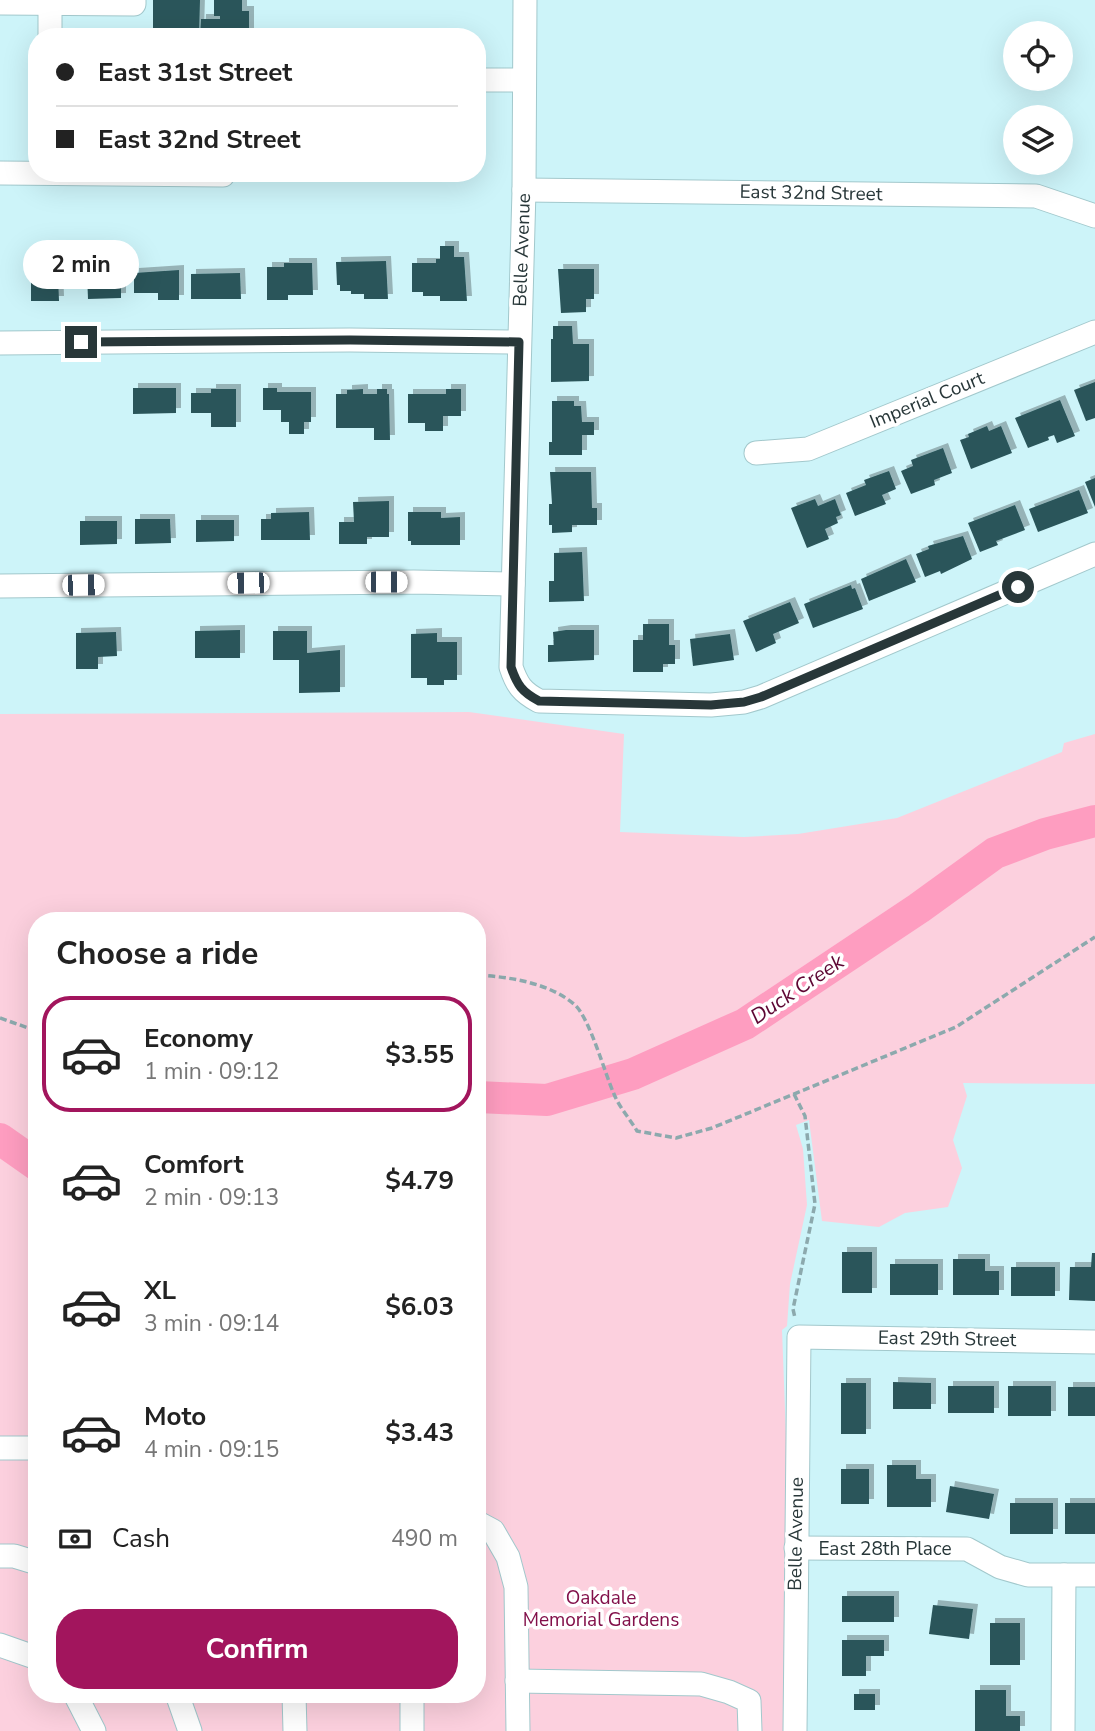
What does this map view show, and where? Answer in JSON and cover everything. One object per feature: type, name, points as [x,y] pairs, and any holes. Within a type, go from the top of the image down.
[{"type":"street","points":[[0,3],[134,4],[134,0]]},
{"type":"street","name":"Belle Avenue","points":[[525,0],[524,190],[511,667],[517,684],[525,693],[539,701],[711,705],[744,702],[1095,554]]},
{"type":"street","points":[[50,4],[50,28]]},
{"type":"street","points":[[486,80],[523,80]]},
{"type":"street","points":[[0,173],[28,174]]},
{"type":"street","name":"East 32nd Street","points":[[524,190],[1036,196],[1095,216]]},
{"type":"street","name":"Imperial Court","points":[[756,453],[808,449],[1095,332]]},
{"type":"street","points":[[0,343],[336,340],[519,342]]},
{"type":"street","points":[[0,586],[414,582],[513,584]]},
{"type":"street","name":"Belle Avenue","points":[[795,1731],[799,1337]]},
{"type":"street","name":"East 29th Street","points":[[799,1337],[1095,1342]]},
{"type":"street","points":[[0,1448],[28,1448]]},
{"type":"street","points":[[486,1527],[493,1531],[508,1557],[516,1587],[518,1731]]},
{"type":"street","name":"East 28th Place","points":[[796,1548],[967,1549],[1000,1567],[1028,1575],[1095,1575]]},
{"type":"street","points":[[0,1556],[14,1556],[28,1560]]},
{"type":"street","points":[[1063,1731],[1065,1575]]},
{"type":"street","points":[[0,1646],[28,1655]]},
{"type":"street","points":[[517,1682],[701,1685],[729,1692],[749,1701],[750,1731]]},
{"type":"street","points":[[80,1703],[94,1731]]},
{"type":"street","points":[[180,1703],[190,1731]]},
{"type":"street","points":[[294,1703],[295,1731]]},
{"type":"street","points":[[411,1731],[412,1703]]},
{"type":"path","points":[[486,975],[547,988],[576,1006],[599,1052],[615,1097],[638,1131],[676,1138],[712,1128],[956,1027],[1095,937]]},
{"type":"path","points":[[0,1018],[28,1028]]},
{"type":"path","points":[[794,1094],[805,1116],[815,1204],[793,1309],[799,1337]]},
{"type":"green space","name":"Oakdale Memorial Gardens","points":[[469,712],[624,734],[620,832],[744,837],[798,834],[897,818],[1062,752],[1064,743],[1095,734],[1095,1084],[963,1083],[967,1096],[953,1140],[962,1168],[948,1207],[905,1213],[879,1227],[822,1221],[809,1120],[796,1125],[803,1149],[807,1205],[790,1284],[787,1326],[782,1330],[788,1489],[787,1731],[0,1731],[0,714]]},
{"type":"building","points":[[153,0],[200,0],[199,28],[153,28]]},
{"type":"building","points":[[214,0],[242,0],[242,11],[249,11],[249,28],[200,28],[201,19],[220,19],[220,16],[214,16]]},
{"type":"building","points":[[440,246],[454,246],[454,257],[464,257],[467,301],[440,301],[440,296],[423,296],[423,292],[412,292],[412,263],[436,263],[436,259],[440,259]]},
{"type":"building","points":[[31,253],[58,253],[58,262],[62,262],[62,275],[58,275],[59,301],[31,301]]},
{"type":"building","points":[[386,261],[388,299],[364,299],[364,294],[340,291],[340,285],[337,285],[336,262]]},
{"type":"building","points":[[284,263],[312,263],[313,295],[288,295],[288,300],[267,300],[267,267],[284,267]]},
{"type":"building","points":[[558,269],[594,269],[594,299],[586,299],[586,312],[561,313]]},
{"type":"building","points":[[179,270],[179,300],[158,300],[158,293],[134,293],[134,273]]},
{"type":"building","points":[[121,272],[121,298],[88,299],[87,273]]},
{"type":"building","points":[[240,273],[241,299],[191,299],[191,274]]},
{"type":"building","points":[[553,326],[572,326],[573,344],[589,344],[589,381],[551,382]]},
{"type":"building","points":[[1095,382],[1095,418],[1086,421],[1074,390]]},
{"type":"building","points":[[133,388],[176,388],[176,413],[133,414]]},
{"type":"building","points":[[263,388],[277,388],[277,392],[311,392],[311,422],[304,422],[304,434],[289,434],[289,422],[281,422],[281,410],[263,410]]},
{"type":"building","points":[[211,389],[236,389],[236,427],[211,427],[211,413],[191,413],[191,393],[211,393]]},
{"type":"building","points":[[363,389],[363,394],[377,394],[377,389],[387,389],[390,440],[374,440],[374,428],[336,428],[336,394]]},
{"type":"building","points":[[446,389],[461,389],[461,416],[443,416],[443,431],[425,431],[425,423],[408,423],[408,394],[446,394]]},
{"type":"building","points":[[1060,400],[1075,436],[1057,443],[1054,435],[1048,437],[1049,440],[1028,448],[1015,418]]},
{"type":"building","points":[[552,401],[574,401],[574,406],[581,406],[582,422],[594,422],[594,435],[582,435],[582,455],[549,455],[549,442],[552,442]]},
{"type":"building","points":[[987,426],[989,431],[1001,426],[1012,453],[971,469],[960,440]]},
{"type":"building","points":[[943,448],[952,473],[934,480],[935,485],[911,494],[901,471],[913,466],[911,460]]},
{"type":"building","points":[[889,471],[896,489],[882,495],[886,504],[855,516],[846,493],[866,485],[864,480]]},
{"type":"building","points":[[550,472],[591,472],[592,508],[597,508],[597,525],[572,525],[572,532],[552,533],[552,525],[549,525],[549,504],[552,504]]},
{"type":"building","points":[[1095,478],[1095,507],[1085,482]]},
{"type":"building","points":[[1079,490],[1088,513],[1038,532],[1029,509]]},
{"type":"building","points":[[815,499],[818,506],[835,499],[841,515],[836,517],[838,523],[825,529],[829,539],[807,548],[791,508]]},
{"type":"building","points":[[389,501],[389,537],[367,537],[367,544],[339,544],[339,522],[354,522],[353,502]]},
{"type":"building","points":[[1015,505],[1025,530],[996,541],[998,545],[980,552],[968,523]]},
{"type":"building","points":[[309,512],[310,540],[261,540],[261,519],[271,519],[271,513]]},
{"type":"building","points":[[408,512],[441,512],[441,518],[460,517],[460,545],[411,545],[411,541],[408,541]]},
{"type":"building","points":[[135,519],[170,519],[171,543],[135,544]]},
{"type":"building","points":[[196,520],[234,520],[234,541],[196,542]]},
{"type":"building","points":[[80,521],[117,521],[117,544],[80,545]]},
{"type":"building","points":[[963,536],[972,559],[941,574],[940,571],[925,577],[916,554],[929,549],[928,546]]},
{"type":"building","points":[[582,552],[584,601],[549,602],[549,581],[554,581],[554,553]]},
{"type":"building","points":[[906,559],[916,582],[869,601],[861,579]]},
{"type":"building","points":[[851,585],[852,589],[855,588],[863,609],[813,628],[804,604]]},
{"type":"building","points":[[790,602],[799,623],[773,634],[776,643],[756,652],[743,621]]},
{"type":"building","points":[[643,624],[669,624],[669,645],[675,645],[675,664],[663,664],[663,672],[633,672],[633,640],[643,640]]},
{"type":"building","points":[[240,630],[240,658],[195,658],[195,631]]},
{"type":"building","points":[[594,630],[594,660],[548,662],[548,645],[554,645],[553,632]]},
{"type":"building","points":[[273,631],[307,631],[307,653],[340,650],[340,692],[299,693],[299,660],[273,660]]},
{"type":"building","points":[[116,632],[117,656],[98,657],[98,669],[76,669],[76,633]]},
{"type":"building","points":[[437,633],[437,642],[457,642],[457,680],[444,680],[444,685],[427,685],[427,678],[411,678],[411,634]]},
{"type":"building","points":[[730,634],[734,660],[693,666],[690,639]]},
{"type":"building","points":[[842,1252],[872,1252],[872,1293],[842,1293]]},
{"type":"building","points":[[1092,1253],[1095,1253],[1095,1301],[1069,1300],[1070,1267],[1091,1267]]},
{"type":"building","points":[[953,1259],[985,1259],[985,1271],[999,1271],[999,1295],[953,1295]]},
{"type":"building","points":[[890,1264],[938,1264],[938,1295],[890,1295]]},
{"type":"building","points":[[1011,1267],[1055,1267],[1055,1296],[1011,1296]]},
{"type":"building","points":[[893,1382],[931,1383],[931,1409],[893,1409]]},
{"type":"building","points":[[841,1383],[866,1383],[866,1434],[841,1434]]},
{"type":"building","points":[[948,1386],[994,1386],[994,1413],[948,1413]]},
{"type":"building","points":[[1008,1386],[1051,1386],[1051,1416],[1008,1416]]},
{"type":"building","points":[[1068,1387],[1095,1387],[1095,1416],[1068,1416]]},
{"type":"building","points":[[887,1465],[916,1465],[916,1479],[931,1479],[931,1507],[887,1507]]},
{"type":"building","points":[[841,1469],[869,1469],[869,1504],[841,1504]]},
{"type":"building","points":[[950,1486],[994,1494],[989,1519],[946,1512]]},
{"type":"building","points":[[1010,1503],[1053,1503],[1053,1534],[1010,1534]]},
{"type":"building","points":[[1065,1503],[1095,1503],[1095,1534],[1065,1534]]},
{"type":"building","points":[[842,1596],[894,1596],[894,1622],[842,1622]]},
{"type":"building","points":[[933,1605],[973,1609],[969,1639],[929,1634]]},
{"type":"building","points":[[990,1623],[1020,1623],[1020,1665],[990,1665]]},
{"type":"building","points":[[842,1640],[884,1640],[884,1656],[866,1656],[866,1676],[842,1676]]},
{"type":"building","points":[[975,1690],[1006,1690],[1006,1716],[1020,1716],[1020,1731],[975,1731]]},
{"type":"building","points":[[854,1694],[875,1694],[875,1710],[854,1710]]},
{"type":"waterway","name":"Duck Creek","points":[[486,1097],[547,1100],[633,1074],[745,1024],[919,908],[995,853],[1045,834],[1095,821]]},
{"type":"waterway","name":"Duck Creek","points":[[0,1139],[28,1159]]},
{"type":"route","points":[[81,342],[519,342],[511,667],[517,684],[525,693],[539,701],[711,705],[744,702],[1018,587]]}]
